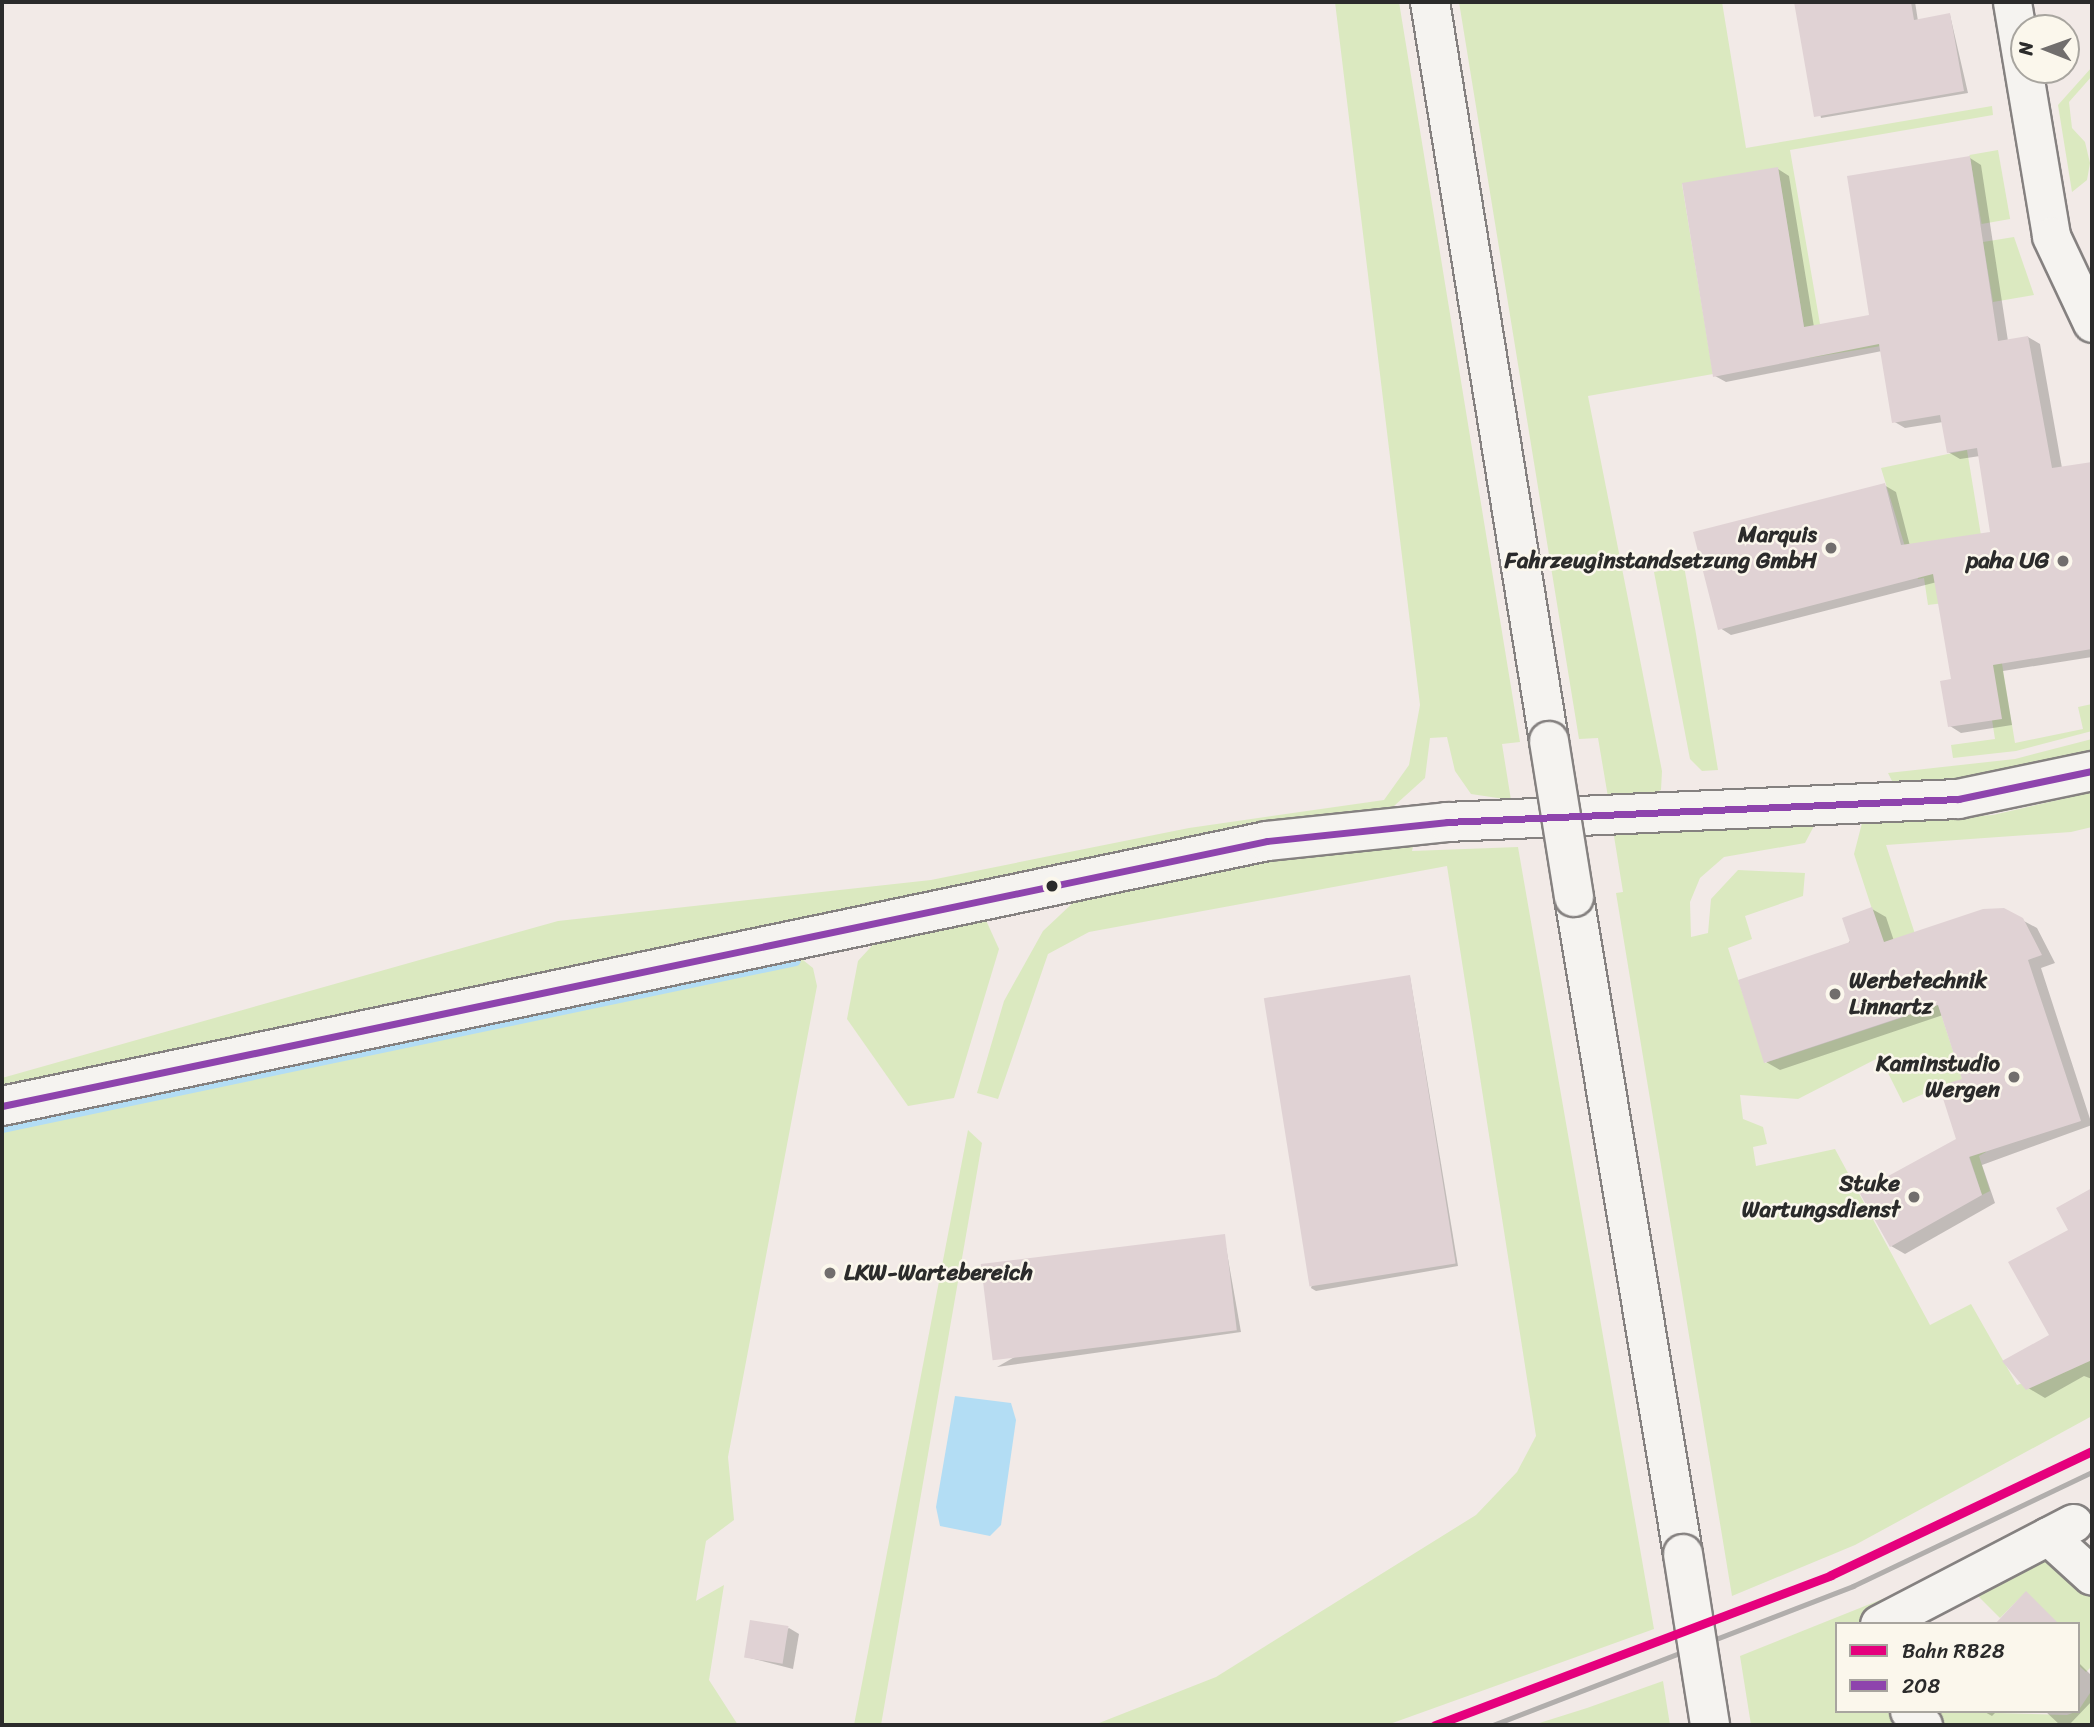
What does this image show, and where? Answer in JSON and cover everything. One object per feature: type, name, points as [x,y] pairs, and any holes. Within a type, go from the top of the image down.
[{"type":"street","points":[[1430,2],[1710,1725]]},
{"type":"street","points":[[2012,2],[2052,236],[2092,323]]},
{"type":"street","points":[[2,1106],[1207,851],[1379,827],[1958,799],[2092,771]]},
{"type":"street","points":[[1883,1622],[2061,1529],[2092,1576]]},
{"type":"green space","points":[[1335,2],[1399,2],[1520,742],[1502,744],[1511,800],[1471,794],[1455,771],[1447,737],[1430,738],[1425,778],[1394,806],[1377,812],[2,1092],[2,1078],[558,921],[931,880],[1189,828],[1384,800],[1409,765],[1420,705]]},
{"type":"green space","points":[[1459,2],[1722,2],[1746,148],[1992,106],[1993,115],[1790,150],[1820,324],[1923,339],[1809,358],[1778,168],[1682,184],[1713,374],[1588,396],[1662,771],[1661,790],[1654,793],[1608,797],[1598,738],[1579,739]]},
{"type":"green space","points":[[2092,67],[2092,76],[2069,102],[2072,128],[2085,142],[2090,163],[2087,180],[2072,192],[2058,105],[2077,84],[2080,84]]},
{"type":"green space","points":[[1998,150],[2010,219],[1982,224],[1969,155]]},
{"type":"green space","points":[[2014,237],[2034,295],[1993,302],[1983,242]]},
{"type":"green space","points":[[1967,450],[2015,743],[2083,729],[2078,707],[2092,704],[2092,731],[2016,751],[1953,758],[1951,745],[1995,739],[1992,720],[1944,603],[1928,605],[1924,578],[1918,579],[1906,550],[1881,468]]},
{"type":"green space","points":[[1684,566],[1718,770],[1702,771],[1690,759],[1654,572]]},
{"type":"green space","points":[[2092,739],[2092,751],[2000,774],[1894,785],[1888,773],[2015,759]]},
{"type":"green space","points":[[2092,792],[2092,827],[2071,832],[1886,845],[1986,1152],[1979,1156],[1990,1191],[1982,1195],[1946,1084],[1903,1103],[1880,1057],[1798,1099],[1740,1095],[1743,1119],[1763,1127],[1767,1144],[1753,1147],[1756,1166],[1835,1149],[1930,1325],[1971,1304],[2017,1385],[2092,1360],[2092,1416],[1855,1545],[1732,1596],[1616,893],[1623,892],[1613,830],[1815,824],[1805,843],[1724,857],[1700,878],[1690,902],[1691,937],[1708,933],[1711,899],[1738,870],[1805,873],[1803,896],[1745,916],[1752,939],[1728,948],[1765,1063],[1907,1016],[1854,854],[1862,823],[1993,815]]},
{"type":"green space","points":[[1415,838],[1412,851],[1518,847],[1654,1629],[1387,1725],[1094,1725],[1216,1677],[1476,1515],[1517,1472],[1536,1436],[1447,866],[1089,932],[1048,954],[998,1099],[977,1093],[1004,1001],[1043,931],[1077,899],[1155,877]]},
{"type":"green space","points":[[985,918],[999,949],[954,1098],[908,1106],[847,1019],[858,961],[880,937]]},
{"type":"green space","points":[[798,956],[813,968],[817,986],[728,1457],[734,1520],[706,1541],[696,1601],[724,1585],[709,1680],[738,1725],[2,1725],[2,1119]]},
{"type":"green space","points":[[968,1130],[982,1143],[881,1725],[854,1725]]},
{"type":"green space","points":[[2042,1549],[2092,1593],[2092,1666],[2086,1672],[2080,1667],[2080,1622],[2056,1622],[2026,1592],[2000,1618],[1968,1586]]},
{"type":"green space","points":[[1960,1568],[1862,1622],[1835,1622],[1835,1713],[1899,1713],[1911,1725],[1751,1725],[1740,1656]]},
{"type":"green space","points":[[1663,1681],[1670,1725],[1533,1725],[1587,1708]]},
{"type":"green space","points":[[2092,1690],[2092,1725],[1940,1725],[1928,1713],[2067,1715],[2080,1713],[2080,1708]]},
{"type":"water","points":[[955,1396],[1011,1403],[1016,1420],[1001,1525],[990,1536],[940,1526],[936,1507]]},
{"type":"building","points":[[1794,2],[1911,2],[1914,20],[1950,13],[1964,91],[1814,117]]},
{"type":"building","points":[[1970,156],[1998,341],[2028,336],[2052,468],[2092,462],[2092,649],[1993,665],[2002,719],[1948,727],[1940,681],[1951,679],[1933,574],[1718,630],[1693,532],[1885,483],[1901,545],[1990,532],[1977,448],[1947,453],[1940,415],[1892,423],[1879,344],[1713,377],[1682,183],[1778,167],[1804,327],[1869,315],[1847,176]]},
{"type":"building","points":[[1872,907],[1884,942],[1983,909],[2004,908],[2023,918],[2042,955],[2028,960],[2081,1121],[1969,1157],[1982,1195],[1890,1247],[1859,1192],[1956,1139],[1939,1086],[1962,1079],[1938,1005],[1764,1063],[1738,980],[1850,942],[1842,918]]},
{"type":"building","points":[[1410,975],[1456,1263],[1310,1287],[1264,998]]},
{"type":"building","points":[[2092,1188],[2092,1360],[2026,1390],[2002,1361],[2049,1335],[2008,1262],[2068,1230],[2056,1208]]},
{"type":"building","points":[[1225,1234],[1237,1330],[993,1360],[981,1264]]},
{"type":"building","points":[[2026,1591],[2057,1622],[1997,1622]]},
{"type":"building","points":[[750,1620],[789,1626],[783,1664],[744,1658]]},
{"type":"waterway","points":[[2,1128],[796,961]]},
{"type":"railway","points":[[1493,1725],[1853,1586],[2092,1472]]},
{"type":"rail line","name":"RB28","points":[[1435,1725],[1831,1575],[2092,1451]]},
{"type":"transit line","name":"208","points":[[2,1106],[1267,841],[1447,822],[1958,799],[2092,771]]},
{"type":"place","name":"Marquis Fahrzeuginstandsetzung GmbH","points":[[1831,548]]},
{"type":"place","name":"paha UG","points":[[2063,561]]},
{"type":"place","name":"Werbetechnik Linnartz","points":[[1835,994]]},
{"type":"place","name":"Kaminstudio Wergen","points":[[2014,1077]]},
{"type":"place","name":"Stuke Wartungsdienst","points":[[1914,1197]]},
{"type":"place","name":"LKW-Wartebereich","points":[[830,1273]]}]
